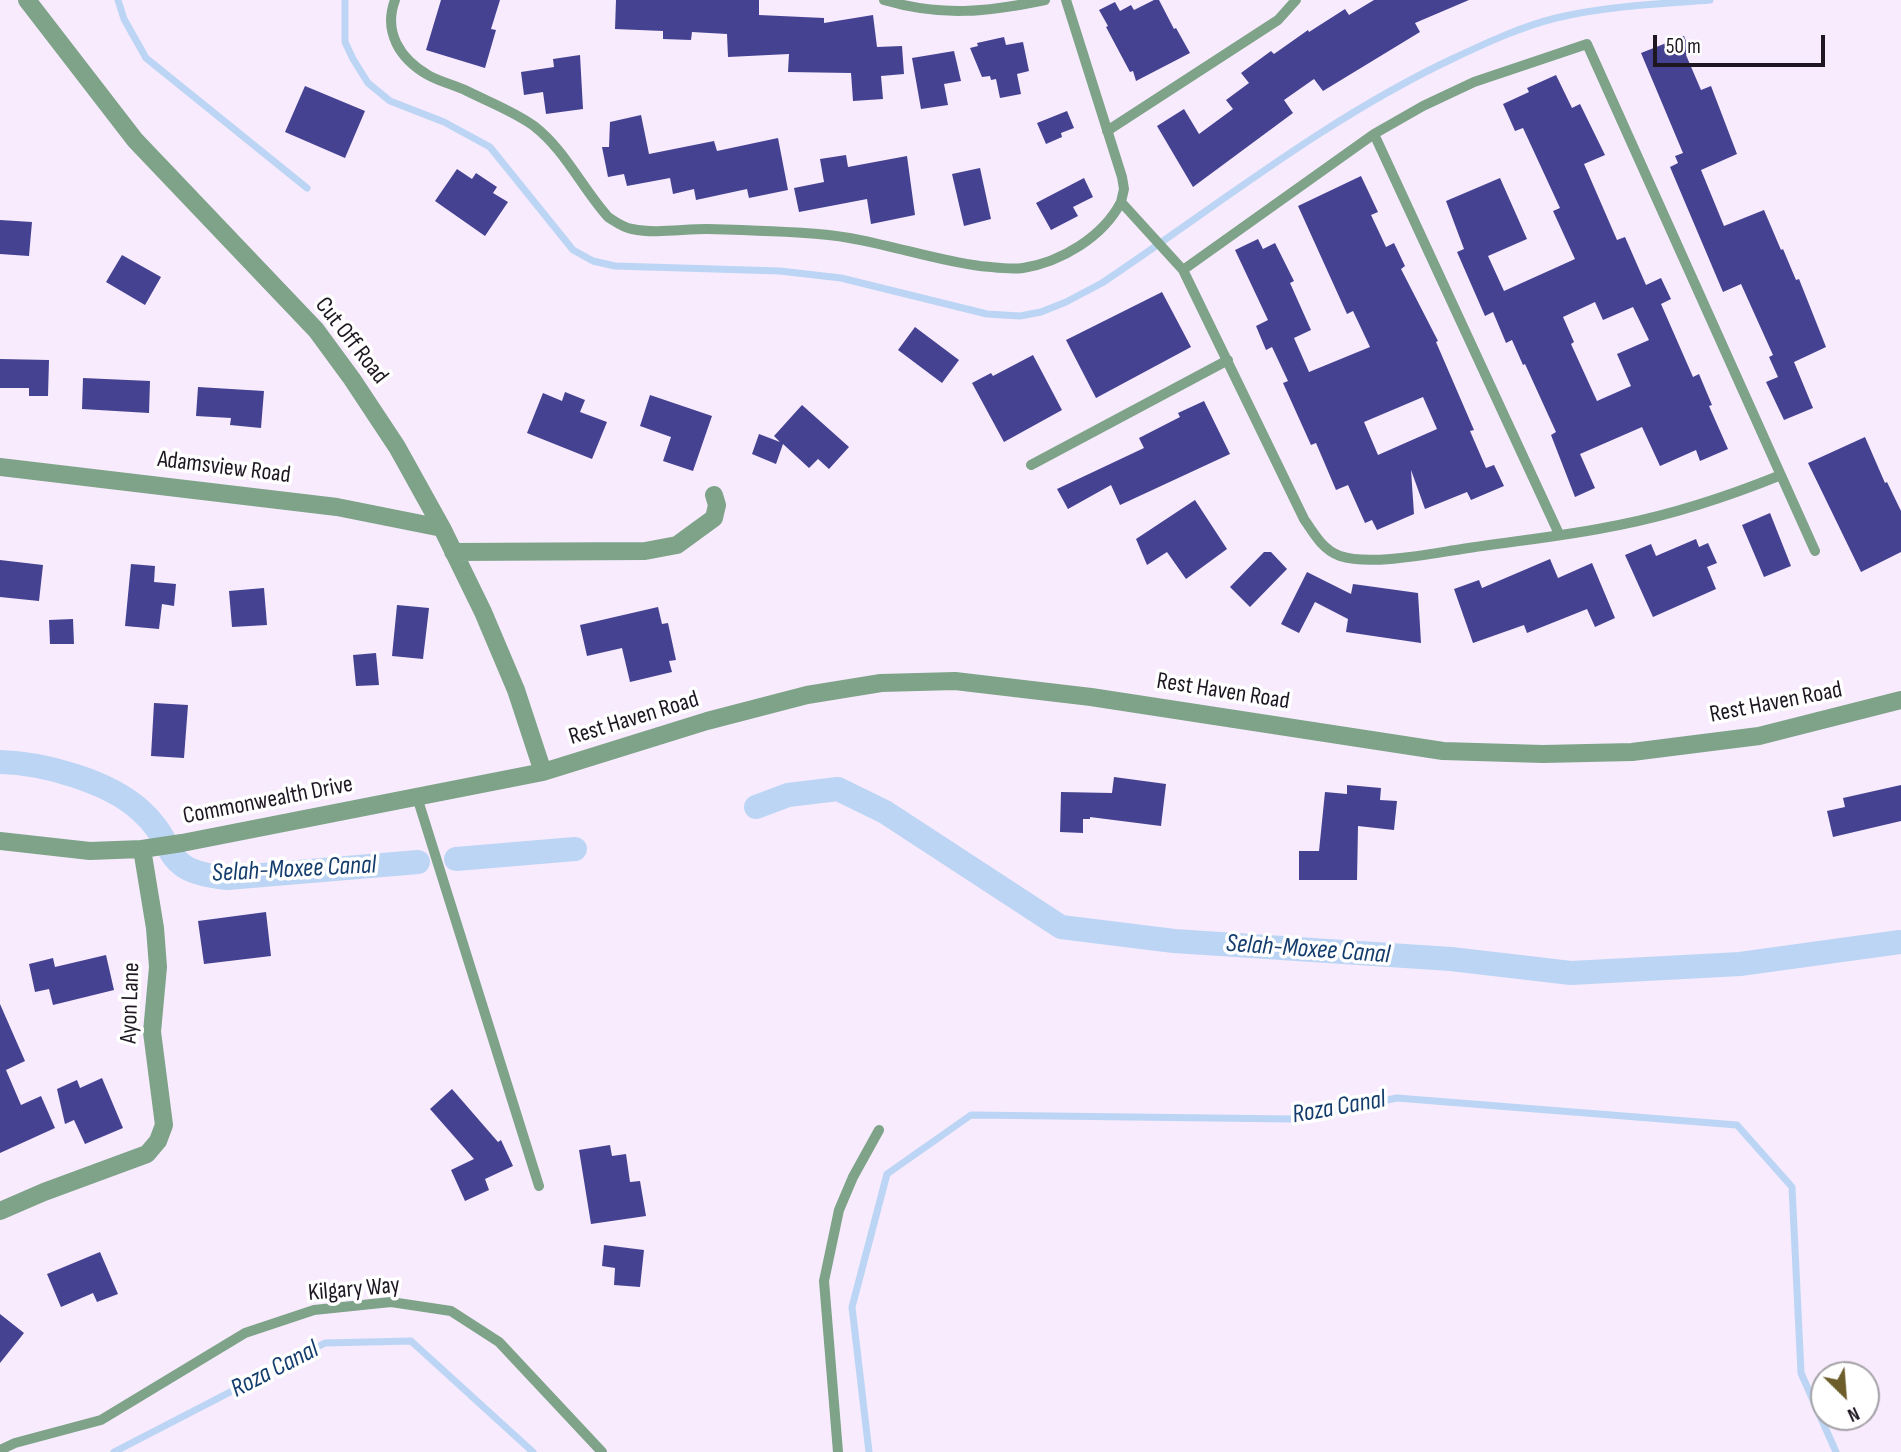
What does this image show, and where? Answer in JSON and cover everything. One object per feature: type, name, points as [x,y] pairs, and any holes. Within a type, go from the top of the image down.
[{"type":"street","name":"Cut Off Road","points":[[27,0],[135,141],[316,330],[352,379],[397,447],[484,612],[516,690],[543,772]]},
{"type":"street","name":"Adamsview Road","points":[[0,467],[337,507],[442,528]]},
{"type":"street","points":[[453,552],[645,551],[677,545],[714,518],[717,505],[714,495]]},
{"type":"street","name":"Rest Haven Road","points":[[543,772],[707,721],[782,701],[881,683],[956,681],[1091,697],[1443,751],[1543,754],[1632,752],[1759,736],[1901,700]]},
{"type":"street","name":"Commonwealth Drive","points":[[0,841],[90,851],[149,848],[543,772]]},
{"type":"street","name":"Ayon Lane","points":[[0,1211],[146,1154],[158,1141],[164,1125],[152,1032],[159,967],[149,848]]},
{"type":"lane","points":[[394,0],[390,23],[392,37],[410,62],[429,76],[466,91],[531,124],[549,139],[608,217],[621,226],[635,230],[707,229],[821,234],[961,263],[1021,268],[1067,253],[1092,236],[1106,225],[1121,202],[1124,189],[1066,0]]},
{"type":"lane","points":[[884,0],[911,8],[961,12],[1008,8],[1045,0]]},
{"type":"lane","points":[[1107,131],[1278,20],[1296,0]]},
{"type":"lane","points":[[1183,270],[1374,134],[1474,82],[1587,44],[1815,551]]},
{"type":"lane","points":[[1374,134],[1559,534]]},
{"type":"lane","points":[[1121,202],[1183,270],[1304,519],[1318,540],[1329,551],[1342,557],[1405,557],[1618,526],[1673,513],[1781,475]]},
{"type":"lane","points":[[1031,465],[1228,360]]},
{"type":"lane","points":[[417,797],[539,1186]]},
{"type":"lane","points":[[838,1452],[824,1282],[839,1210],[853,1177],[879,1130]]},
{"type":"lane","name":"Kilgary Way","points":[[0,1450],[15,1443],[102,1420],[244,1333],[314,1311],[391,1302],[451,1311],[499,1342],[602,1452]]},
{"type":"building","points":[[441,0],[500,0],[491,29],[496,30],[485,68],[426,50]]},
{"type":"building","points":[[616,0],[759,0],[759,15],[824,18],[824,23],[873,15],[877,47],[902,46],[904,74],[881,76],[883,99],[853,101],[851,73],[788,72],[789,54],[728,57],[727,34],[692,32],[691,40],[663,39],[663,31],[615,29]]},
{"type":"building","points":[[1159,0],[1190,53],[1136,81],[1099,10],[1115,2],[1120,11],[1131,5],[1134,10]]},
{"type":"building","points":[[1374,0],[1469,0],[1415,23],[1420,32],[1323,91],[1314,79],[1284,100],[1293,113],[1193,187],[1157,126],[1184,109],[1199,134],[1233,109],[1226,100],[1249,83],[1241,73],[1271,51],[1274,54],[1345,9],[1349,15]]},
{"type":"building","points":[[1684,36],[1691,53],[1686,55],[1701,90],[1711,86],[1737,154],[1701,170],[1724,226],[1764,210],[1796,280],[1799,279],[1826,347],[1794,362],[1813,408],[1784,420],[1766,382],[1778,377],[1769,357],[1773,355],[1741,284],[1723,292],[1670,167],[1678,163],[1675,156],[1683,153],[1641,53]]},
{"type":"building","points":[[1004,37],[1006,45],[1023,42],[1029,71],[1017,74],[1021,94],[1000,98],[996,79],[991,80],[990,76],[982,77],[970,48],[978,46],[977,43]]},
{"type":"building","points":[[954,51],[961,81],[944,84],[948,105],[921,109],[912,58]]},
{"type":"building","points":[[580,55],[583,109],[546,114],[543,92],[524,95],[521,72],[554,67],[553,59]]},
{"type":"building","points":[[1556,75],[1572,108],[1580,104],[1605,155],[1584,164],[1617,240],[1625,237],[1646,285],[1661,278],[1671,299],[1661,304],[1693,377],[1699,374],[1712,405],[1709,406],[1728,449],[1700,461],[1696,450],[1660,466],[1642,427],[1580,454],[1595,488],[1575,497],[1551,435],[1556,432],[1525,364],[1523,365],[1512,340],[1506,343],[1493,312],[1485,316],[1457,252],[1464,249],[1446,201],[1500,178],[1527,239],[1488,256],[1504,291],[1575,259],[1553,211],[1560,208],[1523,128],[1515,131],[1503,104],[1529,92],[1527,88]],"holes":[[[1595,302],[1603,320],[1633,307],[1649,340],[1617,354],[1631,386],[1597,401],[1571,344],[1574,342],[1563,317]]]},
{"type":"building","points":[[305,86],[365,111],[345,158],[285,132]]},
{"type":"building","points":[[1067,111],[1074,128],[1061,133],[1062,137],[1046,144],[1037,123]]},
{"type":"building","points":[[641,115],[649,154],[714,141],[717,151],[778,138],[788,190],[749,198],[747,189],[696,200],[694,189],[673,194],[670,178],[627,186],[624,174],[608,177],[602,147],[609,147],[610,122]]},
{"type":"building","points":[[846,155],[848,167],[907,156],[915,215],[871,224],[867,199],[799,212],[794,188],[824,182],[820,159]]},
{"type":"building","points":[[980,168],[991,219],[964,226],[952,174]]},
{"type":"building","points":[[457,169],[472,179],[476,173],[497,187],[493,193],[508,202],[485,236],[435,201]]},
{"type":"building","points":[[1361,176],[1378,212],[1371,215],[1386,247],[1394,243],[1405,266],[1401,269],[1438,341],[1436,342],[1474,430],[1470,431],[1486,468],[1494,465],[1504,486],[1471,500],[1467,492],[1425,509],[1411,470],[1414,514],[1377,530],[1372,520],[1365,523],[1348,485],[1336,490],[1316,443],[1311,445],[1283,383],[1288,381],[1272,347],[1266,350],[1256,326],[1268,320],[1235,250],[1258,239],[1263,249],[1275,243],[1294,281],[1290,283],[1311,330],[1294,338],[1309,372],[1370,347],[1353,311],[1347,314],[1298,206]],"holes":[[[1423,397],[1437,429],[1378,455],[1364,422]]]},
{"type":"building","points":[[1084,178],[1093,197],[1073,207],[1078,216],[1051,230],[1036,203]]},
{"type":"building","points":[[0,220],[32,222],[29,256],[0,254]]},
{"type":"building","points":[[122,255],[161,277],[145,305],[106,282]]},
{"type":"building","points":[[1162,292],[1191,347],[1096,398],[1066,340]]},
{"type":"building","points":[[915,327],[959,360],[942,383],[898,350]]},
{"type":"building","points":[[1033,355],[1062,410],[1004,442],[972,383],[991,373],[993,376]]},
{"type":"building","points":[[0,359],[49,360],[48,396],[29,396],[29,388],[0,388]]},
{"type":"building","points":[[83,378],[150,381],[149,413],[82,409]]},
{"type":"building","points":[[198,387],[264,391],[261,428],[230,425],[231,418],[196,416]]},
{"type":"building","points":[[565,392],[585,400],[580,412],[607,422],[592,459],[527,433],[543,393],[562,401]]},
{"type":"building","points":[[650,395],[712,416],[693,471],[663,461],[671,437],[640,426]]},
{"type":"building","points":[[1204,401],[1230,454],[1120,505],[1111,485],[1068,509],[1057,489],[1144,448],[1139,438],[1180,417],[1178,413]]},
{"type":"building","points":[[802,405],[849,447],[829,469],[818,459],[809,468],[783,444],[776,464],[752,454],[759,434],[780,442],[774,436]]},
{"type":"building","points":[[1865,437],[1885,483],[1887,482],[1901,511],[1901,552],[1861,572],[1808,463]]},
{"type":"building","points":[[1195,500],[1227,549],[1186,579],[1167,552],[1147,565],[1136,539]]},
{"type":"building","points":[[1770,513],[1791,566],[1764,577],[1742,525]]},
{"type":"building","points":[[1696,539],[1699,547],[1708,543],[1717,563],[1707,567],[1716,589],[1653,617],[1625,555],[1651,544],[1656,556]]},
{"type":"building","points":[[1264,552],[1271,552],[1287,569],[1250,607],[1230,587]]},
{"type":"building","points":[[1550,559],[1558,578],[1592,563],[1615,618],[1595,627],[1587,609],[1527,633],[1524,625],[1473,643],[1454,589],[1479,580],[1482,588]]},
{"type":"building","points":[[0,560],[43,565],[39,601],[0,597]]},
{"type":"building","points":[[131,564],[155,566],[154,582],[176,584],[174,606],[162,604],[159,629],[125,626]]},
{"type":"building","points":[[1307,572],[1351,594],[1353,584],[1418,593],[1421,643],[1346,632],[1348,619],[1315,602],[1299,633],[1281,624]]},
{"type":"building","points":[[264,588],[267,625],[232,627],[229,591]]},
{"type":"building","points":[[397,605],[429,608],[423,659],[392,656]]},
{"type":"building","points":[[658,607],[662,624],[668,623],[676,660],[669,661],[672,672],[630,682],[622,648],[587,656],[580,625]]},
{"type":"building","points":[[73,619],[74,644],[50,644],[49,620]]},
{"type":"building","points":[[376,653],[379,685],[356,686],[353,655]]},
{"type":"building","points":[[154,703],[188,705],[184,758],[151,756]]},
{"type":"building","points":[[1114,777],[1166,784],[1161,826],[1090,817],[1083,819],[1083,833],[1060,832],[1061,792],[1112,793]]},
{"type":"building","points":[[1347,785],[1381,788],[1380,800],[1397,801],[1394,830],[1358,826],[1357,880],[1299,880],[1299,851],[1319,851],[1325,792],[1347,794]]},
{"type":"building","points":[[1901,785],[1901,821],[1833,837],[1827,811],[1845,807],[1843,798]]},
{"type":"building","points":[[266,912],[271,956],[204,964],[198,921]]},
{"type":"building","points":[[106,955],[114,990],[53,1005],[49,989],[35,992],[29,964],[53,958],[55,967]]},
{"type":"building","points":[[0,1004],[25,1061],[6,1070],[21,1105],[41,1096],[55,1128],[0,1153]]},
{"type":"building","points":[[102,1078],[123,1128],[85,1144],[74,1120],[65,1124],[57,1089],[77,1080],[80,1088]]},
{"type":"building","points":[[452,1089],[498,1142],[501,1140],[513,1166],[485,1179],[489,1190],[465,1201],[451,1170],[474,1159],[430,1109]]},
{"type":"building","points":[[610,1145],[612,1156],[626,1154],[630,1182],[640,1181],[646,1216],[591,1224],[579,1150]]},
{"type":"building","points":[[604,1245],[644,1250],[640,1287],[614,1285],[615,1268],[602,1266]]},
{"type":"building","points":[[100,1252],[118,1294],[97,1302],[93,1293],[61,1307],[47,1274]]},
{"type":"building","points":[[0,1314],[24,1333],[0,1363]]},
{"type":"waterway","points":[[118,0],[124,19],[146,58],[307,188]]},
{"type":"waterway","points":[[345,0],[345,42],[368,83],[390,101],[444,122],[490,147],[573,250],[593,261],[615,266],[780,271],[841,278],[987,314],[1020,316],[1041,312],[1066,302],[1102,283],[1273,164],[1361,108],[1406,82],[1478,47],[1529,26],[1575,14],[1710,0]]},
{"type":"waterway","name":"Selah-Moxee Canal","points":[[0,762],[55,770],[111,790],[140,810],[153,823],[180,863],[205,875],[227,878],[418,862]]},
{"type":"waterway","name":"Selah-Moxee Canal","points":[[756,807],[788,795],[838,789],[885,812],[1061,927],[1174,941],[1451,959],[1571,973],[1740,964],[1900,942]]},
{"type":"waterway","name":"Selah-Moxee Canal","points":[[456,859],[575,849]]},
{"type":"waterway","name":"Roza Canal","points":[[869,1452],[852,1307],[887,1174],[971,1115],[1292,1119],[1397,1098],[1737,1125],[1792,1187],[1801,1373],[1836,1452]]},
{"type":"waterway","name":"Roza Canal","points":[[114,1452],[325,1343],[411,1341],[533,1452]]}]
